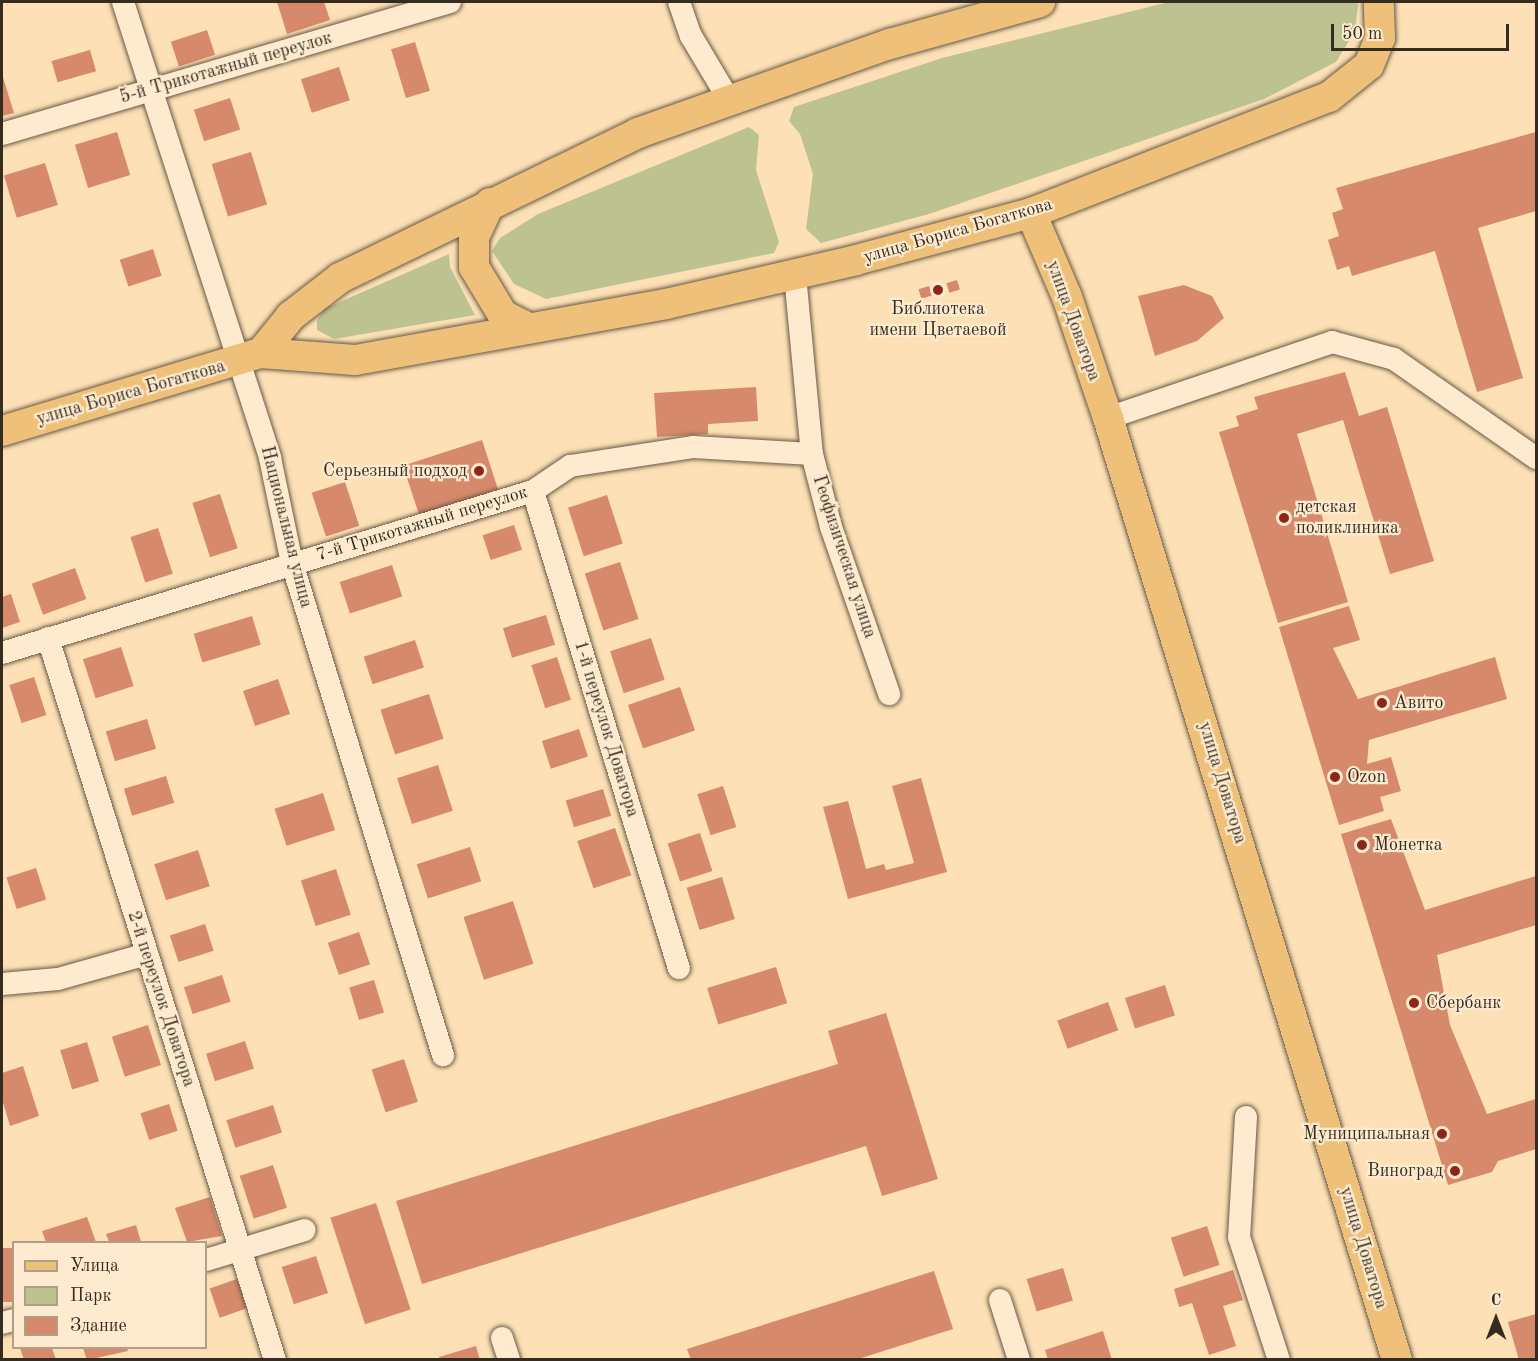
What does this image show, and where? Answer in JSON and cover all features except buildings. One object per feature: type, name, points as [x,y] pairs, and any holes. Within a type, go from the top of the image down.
[{"type":"main road","points":[[249,358],[291,316],[340,278],[490,203],[638,133],[728,98],[890,44],[1040,2]]},
{"type":"main road","name":"улица Бориса Богаткова","points":[[2,430],[249,358],[355,360],[528,328],[795,275],[1031,213],[1329,97],[1369,65],[1381,30],[1379,2]]},
{"type":"main road","points":[[490,203],[474,238],[474,267],[503,315],[528,328]]},
{"type":"main road","name":"улица Доватора","points":[[1031,213],[1067,297],[1108,418],[1397,1359]]},
{"type":"street","name":"Национальная улица","points":[[123,2],[149,90],[249,358],[292,563],[443,1055]]},
{"type":"street","name":"5-й Трикотажный переулок","points":[[2,134],[450,2]]},
{"type":"street","points":[[678,2],[691,36],[728,98]]},
{"type":"street","name":"Геофизическая улица","points":[[795,275],[812,454],[831,527],[889,694]]},
{"type":"street","points":[[1108,418],[1332,342],[1394,358],[1536,458]]},
{"type":"street","name":"7-й Трикотажный переулок","points":[[2,653],[533,490],[570,466],[693,447],[812,454]]},
{"type":"street","name":"1-й переулок Доватора","points":[[533,490],[679,968]]},
{"type":"street","name":"2-й переулок Доватора","points":[[48,638],[275,1359]]},
{"type":"street","points":[[2,984],[58,980],[147,954]]},
{"type":"street","points":[[1246,1118],[1239,1237],[1279,1359]]},
{"type":"street","points":[[207,1260],[305,1230]]},
{"type":"street","points":[[1000,1300],[1019,1359]]},
{"type":"street","points":[[502,1338],[509,1359]]},
{"type":"green space","points":[[1169,2],[1357,2],[1358,5],[1355,31],[1336,62],[1264,99],[929,214],[821,243],[806,229],[813,174],[800,134],[789,121],[794,107],[942,58]]},
{"type":"green space","points":[[749,127],[759,135],[756,170],[779,242],[774,253],[546,299],[514,284],[492,251],[500,238],[538,214]]},
{"type":"green space","points":[[449,254],[450,267],[475,315],[334,339],[317,330],[317,320],[324,309]]},
{"type":"place","name":"Библиотека имени Цветаевой","points":[[938,290]]},
{"type":"place","name":"Серьезный подход","points":[[479,471]]},
{"type":"place","name":"детская поликлиника","points":[[1284,518]]},
{"type":"place","name":"Авито","points":[[1382,703]]},
{"type":"place","name":"Ozon","points":[[1335,777]]},
{"type":"place","name":"Монетка","points":[[1362,845]]},
{"type":"place","name":"Сбербанк","points":[[1414,1003]]},
{"type":"place","name":"Муниципальная","points":[[1442,1134]]},
{"type":"place","name":"Виноград","points":[[1455,1171]]}]
